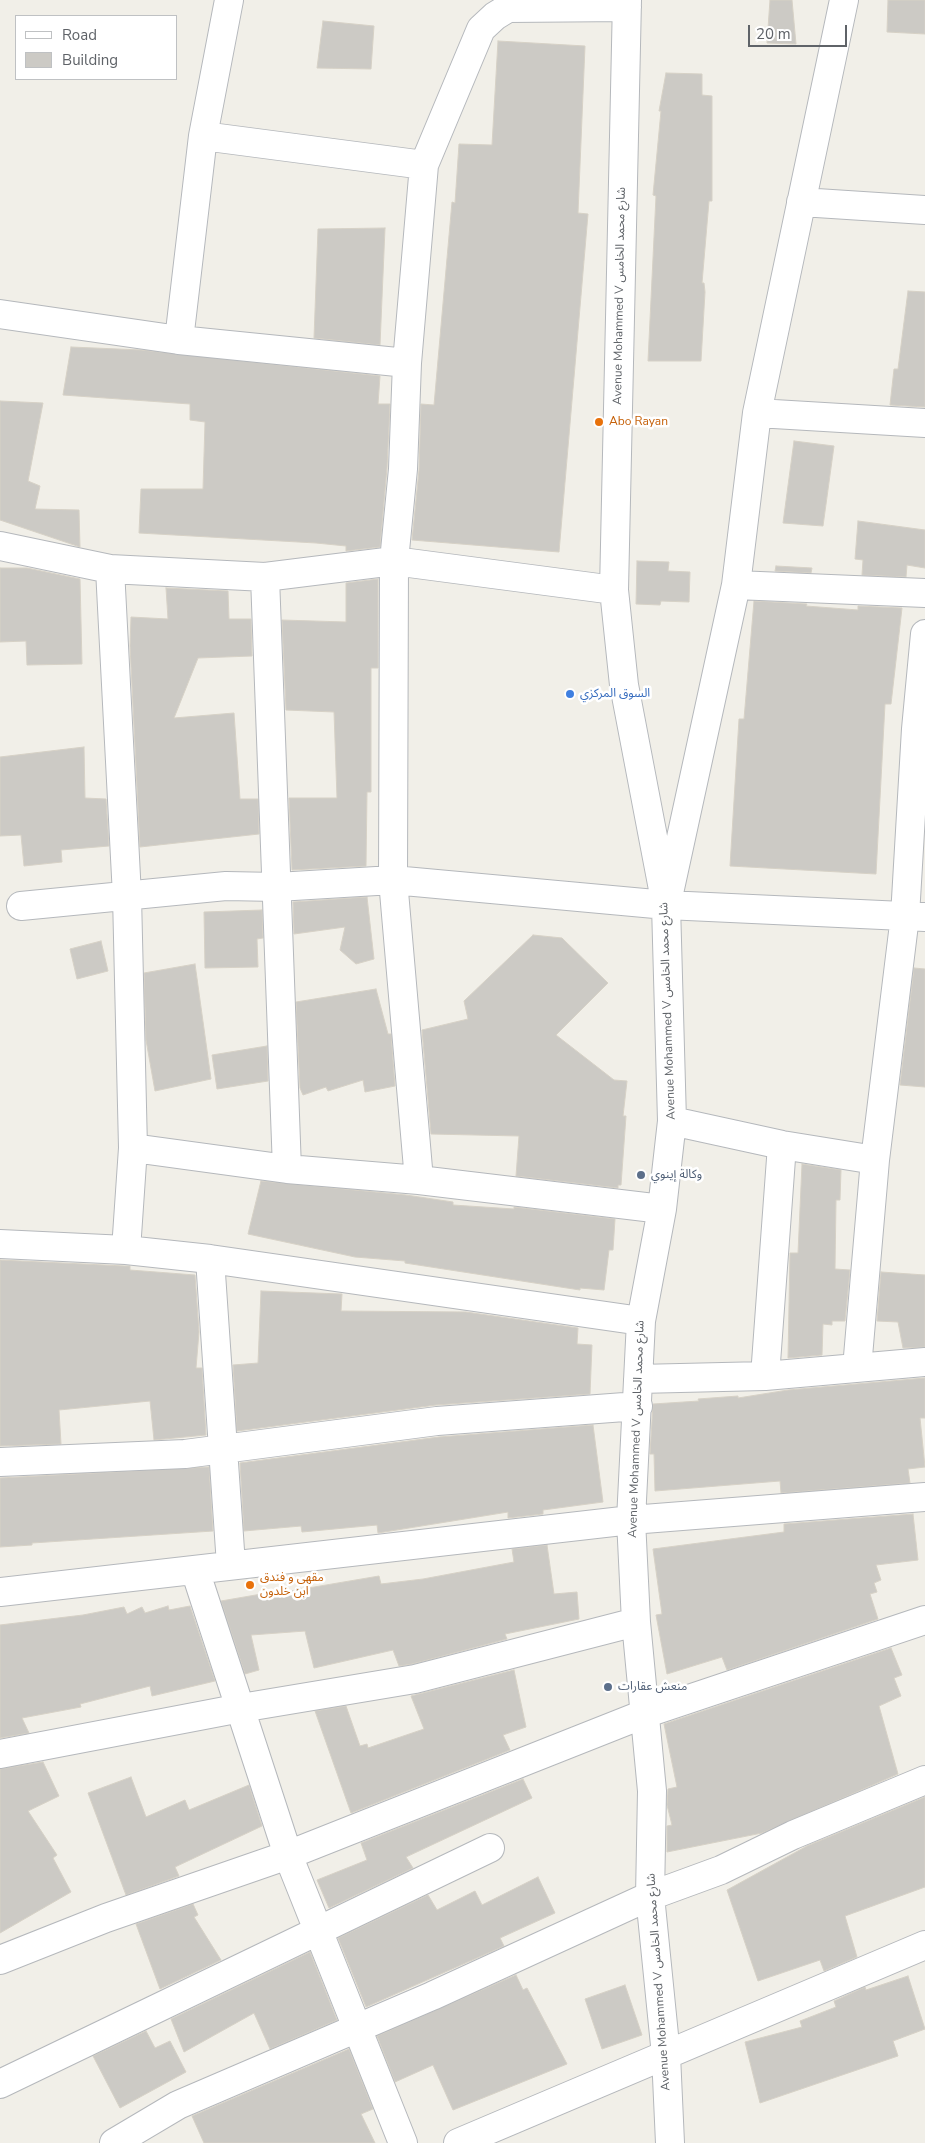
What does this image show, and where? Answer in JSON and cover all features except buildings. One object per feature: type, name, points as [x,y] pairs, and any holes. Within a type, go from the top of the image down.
[{"type":"street","points":[[179,340],[203,136],[229,0]]},
{"type":"street","points":[[666,905],[736,585],[757,414],[844,0]]},
{"type":"street","points":[[419,1180],[393,880],[394,561],[403,469],[407,363],[424,165],[480,29],[495,16],[508,8],[627,4]]},
{"type":"street","name":"Avenue Mohammed V شارع محمد الخامس","points":[[627,4],[614,590],[624,685],[666,905],[672,1121],[662,1209],[641,1321],[631,1520],[636,1622],[652,1791],[650,1896],[666,2055],[670,2143]]},
{"type":"street","points":[[203,136],[424,165]]},
{"type":"street","points":[[801,202],[925,210]]},
{"type":"street","points":[[0,314],[179,340],[407,363]]},
{"type":"street","points":[[757,414],[925,423]]},
{"type":"street","points":[[0,546],[110,569],[265,577],[394,561],[614,590]]},
{"type":"street","points":[[110,569],[128,896],[133,1148],[126,1250]]},
{"type":"street","points":[[265,577],[287,1168]]},
{"type":"street","points":[[736,585],[925,594]]},
{"type":"street","points":[[857,1368],[875,1160],[915,916],[920,729],[925,634]]},
{"type":"street","points":[[21,906],[226,886],[277,888],[393,880],[666,905],[915,916]]},
{"type":"street","points":[[672,1121],[782,1145],[875,1160]]},
{"type":"street","points":[[765,1376],[782,1145]]},
{"type":"street","points":[[133,1148],[287,1168],[419,1180],[662,1209]]},
{"type":"street","points":[[0,1244],[126,1250],[210,1259],[641,1321]]},
{"type":"street","points":[[210,1259],[231,1565]]},
{"type":"street","points":[[638,1378],[765,1376],[925,1362]]},
{"type":"street","points":[[0,1462],[185,1454],[437,1421],[638,1406]]},
{"type":"street","points":[[0,1592],[631,1520],[925,1497]]},
{"type":"street","points":[[195,1570],[288,1855],[403,2143]]},
{"type":"street","points":[[0,1960],[106,1918],[288,1855],[644,1714],[925,1620]]},
{"type":"street","points":[[0,1754],[241,1708],[415,1679],[636,1622]]},
{"type":"street","points":[[114,2143],[178,2105],[432,1996],[650,1896],[721,1870],[793,1835],[925,1780]]},
{"type":"street","points":[[0,2084],[490,1848]]},
{"type":"street","points":[[458,2143],[925,1945]]},
{"type":"place","name":"Abo Rayan","points":[[599,422]]},
{"type":"place","name":"السوق المركزي","points":[[570,694]]},
{"type":"place","name":"وكالة إينوي","points":[[641,1175]]},
{"type":"place","name":"مقهى و فندق ابن خلدون","points":[[250,1585]]},
{"type":"place","name":"منعش عقارات","points":[[608,1687]]}]
